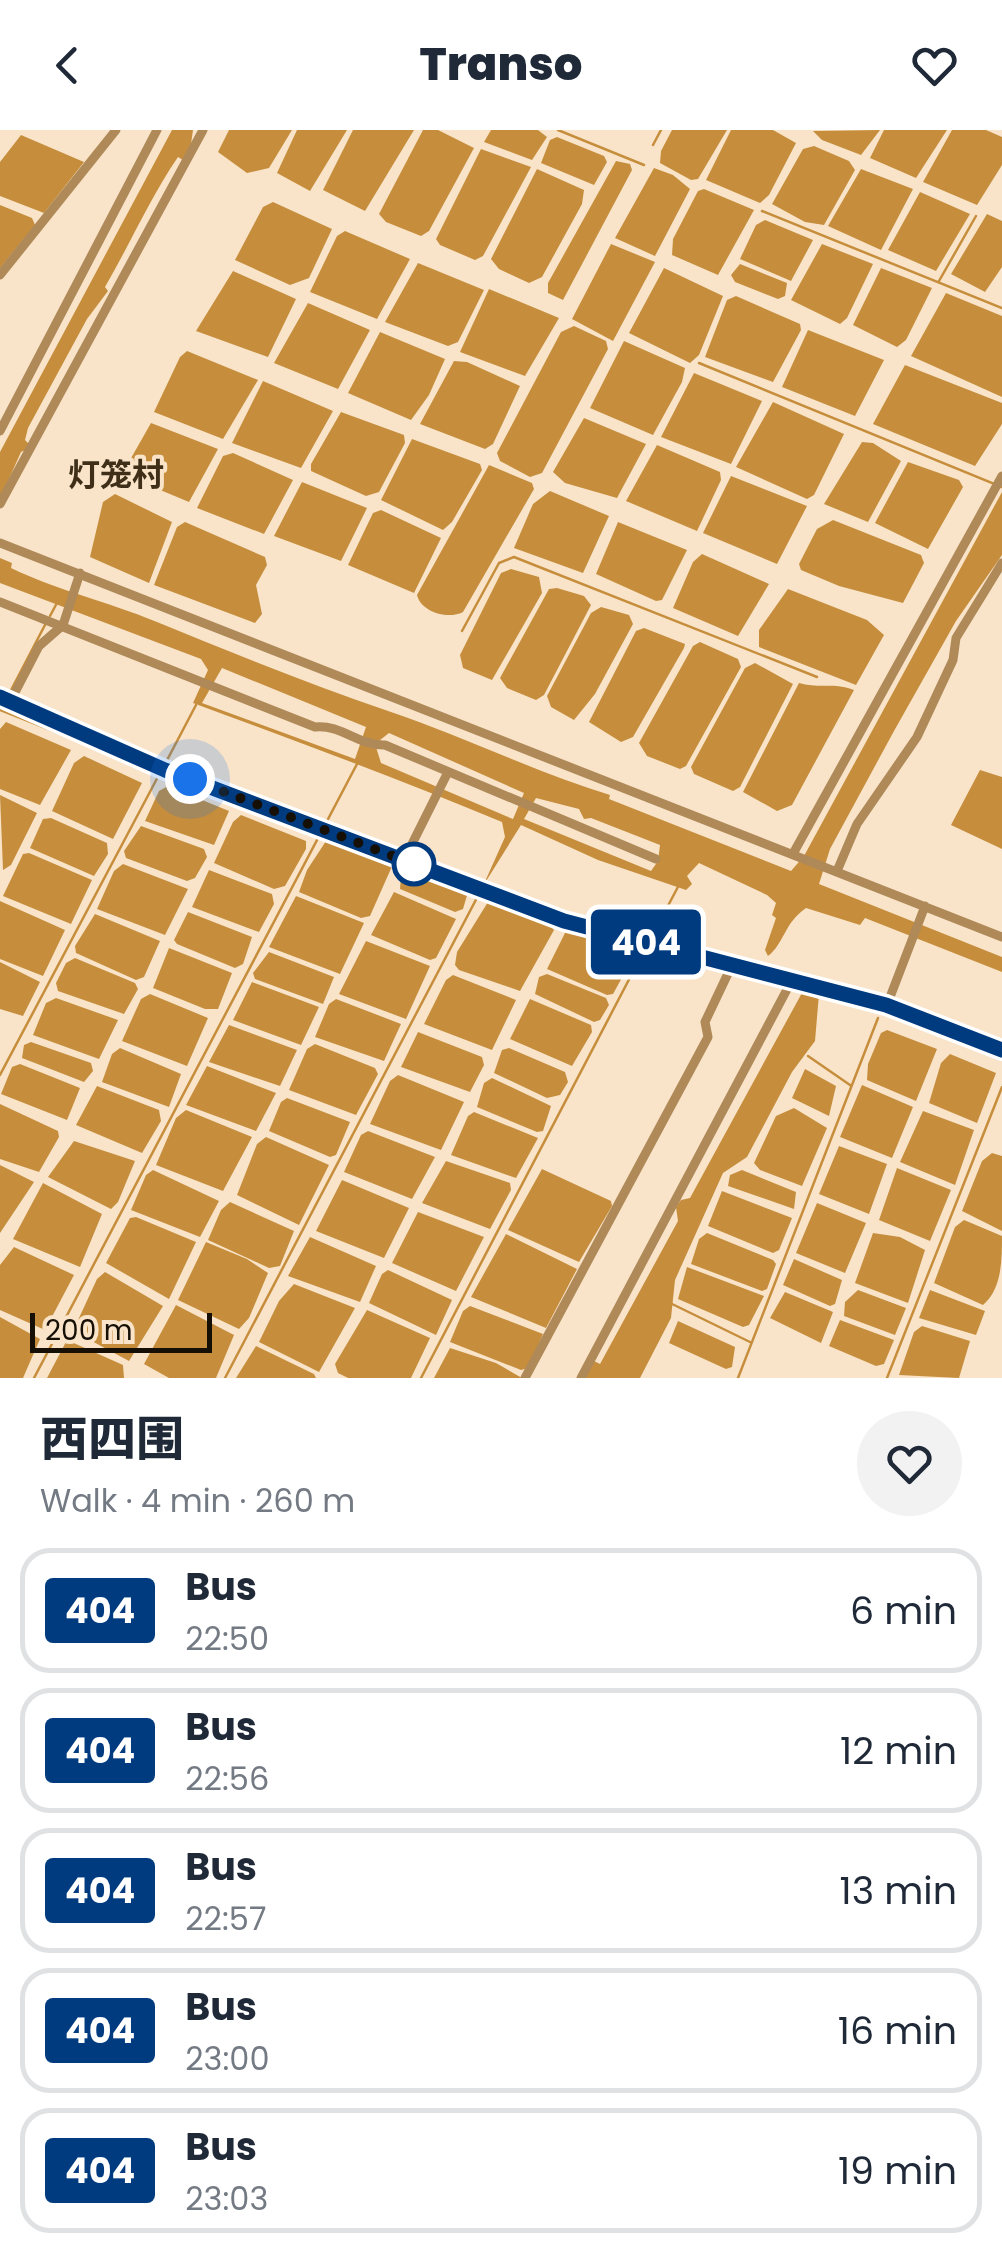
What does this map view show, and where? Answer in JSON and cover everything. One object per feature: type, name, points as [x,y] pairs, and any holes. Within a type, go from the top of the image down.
[{"type":"street","points":[[0,274],[116,130]]},
{"type":"street","points":[[0,431],[158,130]]},
{"type":"street","points":[[0,504],[203,130]]},
{"type":"street","points":[[794,852],[999,482]]},
{"type":"street","points":[[0,543],[1002,937]]},
{"type":"street","points":[[837,871],[857,824],[917,738],[954,660],[956,638],[1002,563]]},
{"type":"street","points":[[80,573],[63,625],[32,656],[5,700],[162,768],[564,921],[886,1005],[1002,1050]]},
{"type":"street","points":[[0,602],[315,727],[328,725],[385,746],[656,860]]},
{"type":"street","points":[[404,860],[447,774]]},
{"type":"street","points":[[886,1005],[925,906]]},
{"type":"street","points":[[525,1378],[708,1037],[705,1022],[732,965]]},
{"type":"street","points":[[581,1378],[792,980]]},
{"type":"shaded area","points":[[172,130],[193,130],[189,158],[186,162],[178,157],[149,205],[105,287],[108,291],[87,319],[28,428],[25,440],[32,447],[21,452],[0,499],[0,452]]},
{"type":"shaded area","points":[[229,130],[292,130],[269,168],[247,173],[218,152]]},
{"type":"shaded area","points":[[297,130],[347,130],[310,191],[277,173]]},
{"type":"shaded area","points":[[353,130],[414,130],[365,211],[323,190]]},
{"type":"shaded area","points":[[423,130],[438,130],[474,148],[429,231],[421,236],[386,222],[379,214]]},
{"type":"shaded area","points":[[491,130],[538,130],[547,137],[532,160],[484,142]]},
{"type":"shaded area","points":[[672,130],[727,130],[698,179],[691,180],[660,163],[661,151]]},
{"type":"shaded area","points":[[731,130],[773,130],[796,143],[769,195],[760,203],[706,180]]},
{"type":"shaded area","points":[[880,130],[861,155],[822,140],[813,131]]},
{"type":"shaded area","points":[[884,130],[947,130],[916,178],[870,158]]},
{"type":"shaded area","points":[[952,130],[986,130],[1002,137],[1002,165],[977,205],[923,182]]},
{"type":"shaded area","points":[[21,135],[84,162],[44,213],[0,196],[0,162]]},
{"type":"shaded area","points":[[557,137],[604,156],[607,162],[594,185],[541,163],[550,140]]},
{"type":"shaded area","points":[[814,146],[849,161],[855,170],[824,225],[805,222],[772,204],[803,149]]},
{"type":"shaded area","points":[[481,149],[531,167],[483,256],[475,260],[440,245],[436,239]]},
{"type":"shaded area","points":[[616,161],[630,164],[632,170],[563,300],[548,293],[548,283]]},
{"type":"shaded area","points":[[654,168],[673,175],[690,189],[655,256],[615,238]]},
{"type":"shaded area","points":[[537,169],[584,190],[582,204],[542,277],[529,283],[499,269],[491,259]]},
{"type":"shaded area","points":[[861,169],[913,189],[881,250],[828,226]]},
{"type":"shaded area","points":[[704,189],[754,210],[718,275],[672,255],[673,239],[698,191]]},
{"type":"shaded area","points":[[920,192],[970,214],[936,271],[888,250]]},
{"type":"shaded area","points":[[273,202],[332,229],[309,278],[290,285],[235,260],[263,207]]},
{"type":"shaded area","points":[[0,205],[32,218],[35,225],[0,268]]},
{"type":"shaded area","points":[[987,214],[1002,221],[1002,267],[985,292],[951,274]]},
{"type":"shaded area","points":[[765,220],[813,240],[791,281],[740,259],[756,225]]},
{"type":"shaded area","points":[[345,231],[410,259],[377,319],[310,292],[337,236]]},
{"type":"shaded area","points":[[611,244],[655,262],[613,341],[572,319]]},
{"type":"shaded area","points":[[822,244],[873,264],[847,318],[840,324],[791,300]]},
{"type":"shaded area","points":[[418,263],[484,290],[458,342],[448,346],[385,322]]},
{"type":"shaded area","points":[[740,264],[787,283],[785,296],[778,299],[735,282],[731,275]]},
{"type":"shaded area","points":[[664,268],[723,296],[699,355],[690,363],[629,333]]},
{"type":"shaded area","points":[[881,268],[932,288],[906,340],[897,347],[853,325]]},
{"type":"shaded area","points":[[233,271],[296,299],[268,357],[196,331]]},
{"type":"shaded area","points":[[489,289],[559,318],[525,376],[460,352]]},
{"type":"shaded area","points":[[946,293],[1002,316],[1002,397],[911,356]]},
{"type":"shaded area","points":[[736,296],[800,324],[801,330],[773,382],[705,357],[727,300]]},
{"type":"shaded area","points":[[308,303],[370,330],[338,389],[274,363]]},
{"type":"shaded area","points":[[574,326],[606,341],[608,349],[542,473],[530,477],[500,461],[497,453],[561,332]]},
{"type":"shaded area","points":[[808,330],[884,360],[855,416],[782,387]]},
{"type":"shaded area","points":[[380,332],[445,359],[429,395],[411,420],[348,393]]},
{"type":"shaded area","points":[[624,341],[685,368],[682,382],[653,435],[590,408]]},
{"type":"shaded area","points":[[187,351],[258,380],[223,439],[154,412],[180,357]]},
{"type":"shaded area","points":[[454,361],[467,362],[520,386],[493,444],[485,449],[420,424]]},
{"type":"shaded area","points":[[905,365],[1002,403],[1002,424],[975,466],[873,424]]},
{"type":"shaded area","points":[[694,373],[762,401],[731,464],[661,437]]},
{"type":"shaded area","points":[[263,381],[333,411],[301,468],[232,443]]},
{"type":"shaded area","points":[[773,402],[844,434],[814,495],[807,499],[736,467]]},
{"type":"shaded area","points":[[341,412],[404,435],[405,443],[379,492],[366,496],[311,471],[311,464]]},
{"type":"shaded area","points":[[584,418],[646,444],[617,498],[565,483],[553,472]]},
{"type":"shaded area","points":[[151,423],[218,449],[189,502],[122,474]]},
{"type":"shaded area","points":[[412,439],[480,464],[482,470],[452,522],[443,530],[381,500]]},
{"type":"shaded area","points":[[862,442],[873,443],[901,461],[868,522],[824,504]]},
{"type":"shaded area","points":[[657,445],[720,472],[721,480],[697,531],[626,501]]},
{"type":"shaded area","points":[[233,453],[293,480],[264,534],[197,508],[223,456]]},
{"type":"shaded area","points":[[908,462],[959,480],[963,487],[928,549],[875,523]]},
{"type":"shaded area","points":[[489,465],[532,483],[534,489],[463,612],[436,613],[424,606],[417,595]]},
{"type":"shaded area","points":[[731,476],[807,506],[777,564],[703,533]]},
{"type":"shaded area","points":[[302,482],[367,508],[341,561],[274,536]]},
{"type":"shaded area","points":[[550,491],[609,516],[583,573],[514,548],[533,504]]},
{"type":"shaded area","points":[[1002,492],[1002,555],[956,621],[894,731],[830,849],[819,884],[1002,957],[1002,972],[865,918],[860,925],[806,908],[768,956],[765,950],[776,918],[772,915],[776,903],[767,895],[699,863],[687,876],[692,884],[686,890],[598,860],[521,825],[483,886],[505,837],[502,822],[193,703],[208,670],[201,659],[0,583],[0,558],[12,563],[11,568],[47,583],[610,795],[609,799],[791,871],[804,856]],"holes":[[[222,668],[366,727],[355,759],[202,703]],[[389,733],[524,793],[513,819],[381,763],[375,744]],[[536,798],[579,809],[584,819],[591,818],[660,845],[658,861],[651,871],[524,819]]]},
{"type":"shaded area","points":[[115,494],[172,522],[149,583],[90,557],[103,502]]},
{"type":"shaded area","points":[[381,510],[441,538],[414,593],[348,565],[373,513]]},
{"type":"shaded area","points":[[833,520],[921,555],[924,563],[903,603],[839,586],[801,570],[799,564],[817,529]]},
{"type":"shaded area","points":[[185,522],[265,557],[267,565],[256,585],[262,614],[255,623],[154,585],[177,527]]},
{"type":"shaded area","points":[[618,522],[687,550],[662,600],[656,601],[596,574]]},
{"type":"shaded area","points":[[702,554],[769,584],[738,636],[673,608],[693,562]]},
{"type":"shaded area","points":[[511,569],[539,577],[542,593],[492,680],[463,668],[460,655],[501,573]]},
{"type":"shaded area","points":[[549,589],[584,596],[591,605],[544,695],[536,700],[507,688],[500,678]]},
{"type":"shaded area","points":[[788,589],[867,620],[884,635],[856,685],[759,647],[759,630]]},
{"type":"shaded area","points":[[601,607],[629,615],[633,624],[595,694],[574,720],[551,707],[547,696],[591,613]]},
{"type":"shaded area","points":[[644,628],[685,644],[633,737],[621,742],[589,722],[636,631]]},
{"type":"shaded area","points":[[700,642],[738,659],[741,667],[686,766],[680,769],[647,756],[639,743],[693,646]]},
{"type":"shaded area","points":[[755,663],[793,684],[740,787],[733,791],[694,774],[691,767],[745,668]]},
{"type":"shaded area","points":[[799,683],[854,690],[792,805],[777,811],[743,792]]},
{"type":"shaded area","points":[[6,722],[71,750],[40,805],[0,789],[0,729]]},
{"type":"shaded area","points":[[84,756],[142,783],[113,839],[52,811],[74,763]]},
{"type":"shaded area","points":[[980,770],[1002,777],[1002,849],[951,825]]},
{"type":"shaded area","points":[[168,786],[229,811],[214,845],[145,821],[159,791]]},
{"type":"shaded area","points":[[0,795],[37,813],[11,865],[3,870]]},
{"type":"shaded area","points":[[241,815],[306,841],[306,849],[285,886],[274,889],[214,863],[233,822]]},
{"type":"shaded area","points":[[51,818],[107,843],[108,854],[94,876],[30,848],[43,819]]},
{"type":"shaded area","points":[[141,826],[204,849],[207,857],[195,878],[187,881],[126,858],[124,851]]},
{"type":"shaded area","points":[[328,838],[393,864],[370,916],[361,918],[299,892],[307,870]]},
{"type":"shaded area","points":[[29,853],[92,880],[71,924],[3,896],[23,854]]},
{"type":"shaded area","points":[[123,864],[188,889],[165,935],[97,909],[114,871]]},
{"type":"shaded area","points":[[209,870],[272,894],[274,904],[259,932],[192,907]]},
{"type":"shaded area","points":[[410,870],[468,892],[463,909],[455,912],[400,889],[401,876]]},
{"type":"shaded area","points":[[394,892],[456,919],[436,958],[430,960],[371,935]]},
{"type":"shaded area","points":[[296,896],[364,923],[340,974],[269,947]]},
{"type":"shaded area","points":[[0,901],[65,930],[43,976],[0,959]]},
{"type":"shaded area","points":[[488,902],[548,923],[554,930],[520,991],[459,970],[455,965],[457,952]]},
{"type":"shaded area","points":[[188,912],[252,937],[243,964],[235,968],[177,944],[174,940]]},
{"type":"shaded area","points":[[95,914],[160,941],[144,977],[136,980],[76,953],[75,946]]},
{"type":"shaded area","points":[[566,931],[632,947],[634,956],[613,994],[607,995],[547,969]]},
{"type":"shaded area","points":[[366,941],[430,966],[406,1019],[339,994]]},
{"type":"shaded area","points":[[169,948],[232,973],[218,1009],[205,1009],[153,988]]},
{"type":"shaded area","points":[[269,952],[334,977],[323,1004],[255,979],[253,973]]},
{"type":"shaded area","points":[[75,958],[135,983],[138,989],[124,1014],[58,991],[56,983],[66,963]]},
{"type":"shaded area","points":[[0,962],[40,982],[23,1016],[0,1009]]},
{"type":"shaded area","points":[[547,974],[606,998],[609,1005],[600,1020],[594,1022],[535,994],[539,977]]},
{"type":"shaded area","points":[[453,975],[516,1000],[492,1050],[424,1024],[446,980]]},
{"type":"shaded area","points":[[252,982],[319,1007],[301,1045],[233,1020]]},
{"type":"shaded area","points":[[803,991],[819,994],[815,1041],[792,1072],[747,1157],[723,1173],[675,1280],[671,1318],[640,1378],[583,1378],[594,1361],[600,1364],[678,1221],[676,1207],[681,1200],[690,1198]]},
{"type":"shaded area","points":[[150,994],[208,1018],[187,1066],[122,1041],[141,999]]},
{"type":"shaded area","points":[[56,998],[118,1020],[99,1059],[33,1035],[46,1003]]},
{"type":"shaded area","points":[[336,999],[401,1024],[384,1061],[315,1037],[329,1004]]},
{"type":"shaded area","points":[[530,999],[591,1025],[592,1032],[572,1066],[510,1039]]},
{"type":"shaded area","points":[[229,1025],[297,1050],[280,1086],[209,1062]]},
{"type":"shaded area","points":[[887,1030],[937,1049],[916,1101],[867,1080],[868,1064],[881,1033]]},
{"type":"shaded area","points":[[418,1032],[482,1057],[484,1065],[470,1092],[401,1067]]},
{"type":"shaded area","points":[[31,1042],[91,1063],[93,1071],[84,1082],[22,1058],[24,1045]]},
{"type":"shaded area","points":[[315,1044],[375,1068],[378,1074],[356,1115],[289,1090],[307,1049]]},
{"type":"shaded area","points":[[120,1048],[181,1074],[169,1107],[102,1082],[112,1054]]},
{"type":"shaded area","points":[[509,1048],[565,1072],[568,1082],[560,1095],[547,1098],[494,1073],[502,1050]]},
{"type":"shaded area","points":[[950,1054],[996,1073],[977,1123],[929,1103],[941,1063]]},
{"type":"shaded area","points":[[20,1064],[80,1088],[67,1120],[1,1094],[12,1067]]},
{"type":"shaded area","points":[[207,1066],[276,1093],[256,1131],[186,1105]]},
{"type":"shaded area","points":[[805,1069],[836,1086],[829,1116],[792,1098]]},
{"type":"shaded area","points":[[398,1075],[464,1102],[441,1150],[370,1124],[390,1081]]},
{"type":"shaded area","points":[[492,1078],[551,1106],[543,1131],[477,1107],[484,1083]]},
{"type":"shaded area","points":[[862,1085],[913,1107],[892,1158],[840,1137]]},
{"type":"shaded area","points":[[97,1086],[159,1110],[161,1121],[142,1153],[76,1125]]},
{"type":"shaded area","points":[[287,1098],[350,1122],[336,1155],[330,1157],[269,1131],[281,1102]]},
{"type":"shaded area","points":[[0,1104],[58,1131],[59,1137],[39,1172],[0,1159]]},
{"type":"shaded area","points":[[794,1108],[827,1128],[802,1186],[760,1170],[754,1163],[776,1116]]},
{"type":"shaded area","points":[[186,1110],[252,1137],[223,1191],[156,1165],[176,1118]]},
{"type":"shaded area","points":[[923,1111],[974,1130],[955,1185],[900,1162]]},
{"type":"shaded area","points":[[474,1112],[538,1138],[516,1178],[451,1155],[468,1116]]},
{"type":"shaded area","points":[[368,1131],[435,1157],[412,1199],[344,1172],[361,1135]]},
{"type":"shaded area","points":[[266,1137],[329,1165],[299,1225],[237,1195],[257,1144]]},
{"type":"shaded area","points":[[74,1141],[135,1161],[118,1202],[111,1209],[48,1177]]},
{"type":"shaded area","points":[[839,1146],[887,1164],[869,1214],[819,1194]]},
{"type":"shaded area","points":[[992,1153],[1002,1156],[1002,1231],[962,1211],[982,1161]]},
{"type":"shaded area","points":[[446,1161],[510,1183],[511,1190],[490,1229],[422,1203]]},
{"type":"shaded area","points":[[0,1165],[34,1182],[0,1233]]},
{"type":"shaded area","points":[[897,1168],[951,1190],[930,1241],[879,1220]]},
{"type":"shaded area","points":[[542,1169],[611,1201],[612,1206],[579,1262],[508,1230]]},
{"type":"shaded area","points":[[153,1170],[219,1201],[200,1237],[131,1210],[146,1175]]},
{"type":"shaded area","points":[[742,1170],[796,1192],[794,1209],[728,1186],[730,1175]]},
{"type":"shaded area","points":[[342,1180],[409,1208],[384,1258],[316,1231]]},
{"type":"shaded area","points":[[43,1183],[102,1214],[80,1267],[13,1239]]},
{"type":"shaded area","points":[[722,1191],[792,1218],[779,1250],[773,1253],[708,1226]]},
{"type":"shaded area","points":[[230,1202],[294,1231],[280,1266],[269,1268],[208,1240],[221,1210]]},
{"type":"shaded area","points":[[817,1203],[866,1223],[845,1273],[796,1253]]},
{"type":"shaded area","points":[[418,1212],[484,1237],[456,1291],[392,1263]]},
{"type":"shaded area","points":[[130,1218],[196,1242],[169,1299],[106,1263]]},
{"type":"shaded area","points":[[964,1220],[1002,1236],[997,1282],[983,1305],[934,1283],[955,1227]]},
{"type":"shaded area","points":[[707,1233],[773,1260],[776,1264],[767,1289],[762,1291],[691,1264],[699,1239]]},
{"type":"shaded area","points":[[873,1233],[900,1237],[925,1250],[908,1303],[855,1283]]},
{"type":"shaded area","points":[[506,1234],[577,1269],[546,1328],[471,1297]]},
{"type":"shaded area","points":[[310,1237],[376,1266],[360,1302],[288,1276]]},
{"type":"shaded area","points":[[206,1242],[247,1259],[268,1273],[249,1318],[239,1329],[178,1300]]},
{"type":"shaded area","points":[[14,1247],[74,1275],[45,1330],[0,1310],[0,1265]]},
{"type":"shaded area","points":[[794,1259],[842,1280],[835,1304],[830,1306],[783,1285]]},
{"type":"shaded area","points":[[687,1267],[764,1296],[749,1325],[743,1327],[678,1299]]},
{"type":"shaded area","points":[[388,1270],[452,1300],[436,1335],[369,1303],[382,1274]]},
{"type":"shaded area","points":[[105,1272],[163,1306],[129,1361],[73,1331],[97,1279]]},
{"type":"shaded area","points":[[294,1284],[355,1308],[319,1372],[259,1342],[279,1301]]},
{"type":"shaded area","points":[[858,1290],[906,1308],[895,1335],[844,1316],[845,1302]]},
{"type":"shaded area","points":[[930,1290],[985,1311],[976,1335],[919,1318]]},
{"type":"shaded area","points":[[785,1292],[833,1312],[821,1343],[770,1318]]},
{"type":"shaded area","points":[[176,1305],[234,1335],[216,1378],[169,1378],[144,1364]]},
{"type":"shaded area","points":[[470,1306],[543,1334],[528,1368],[521,1370],[450,1342],[463,1311]]},
{"type":"shaded area","points":[[367,1310],[430,1338],[411,1378],[348,1378],[338,1373],[335,1364]]},
{"type":"shaded area","points":[[0,1317],[40,1339],[23,1378],[0,1378]]},
{"type":"shaded area","points":[[840,1320],[894,1340],[884,1364],[876,1366],[829,1346]]},
{"type":"shaded area","points":[[678,1321],[735,1347],[732,1367],[726,1369],[669,1343]]},
{"type":"shaded area","points":[[922,1326],[970,1341],[959,1378],[899,1375],[914,1332]]},
{"type":"shaded area","points":[[67,1340],[123,1365],[124,1378],[47,1378]]},
{"type":"shaded area","points":[[256,1346],[314,1374],[316,1378],[236,1378]]},
{"type":"shaded area","points":[[450,1348],[496,1363],[522,1378],[434,1378]]},
{"type":"waterway","points":[[558,130],[644,165]]},
{"type":"waterway","points":[[653,145],[661,130]]},
{"type":"waterway","points":[[762,211],[1002,308]]},
{"type":"waterway","points":[[939,281],[976,216]]},
{"type":"waterway","points":[[699,363],[1002,487]]},
{"type":"waterway","points":[[462,631],[499,563],[514,557],[817,677]]},
{"type":"waterway","points":[[50,616],[58,601]]},
{"type":"waterway","points":[[8,696],[46,623]]},
{"type":"waterway","points":[[165,764],[196,705]]},
{"type":"waterway","points":[[0,710],[319,836]]},
{"type":"waterway","points":[[34,1378],[357,764]]},
{"type":"waterway","points":[[0,1075],[161,771]]},
{"type":"waterway","points":[[651,938],[680,883]]},
{"type":"waterway","points":[[225,1378],[480,892]]},
{"type":"waterway","points":[[421,1378],[647,945]]},
{"type":"waterway","points":[[738,1378],[878,1018]]},
{"type":"waterway","points":[[808,1056],[850,1085]]},
{"type":"waterway","points":[[887,1378],[1002,1087]]},
{"type":"waterway","points":[[668,1302],[750,1342]]},
{"type":"bus line","name":"404","points":[[0,697],[165,770],[564,921],[886,1005],[1002,1050]]},
{"type":"district","name":"灯笼村","points":[[116,474]]},
{"type":"route","points":[[190,779],[414,864]]}]
